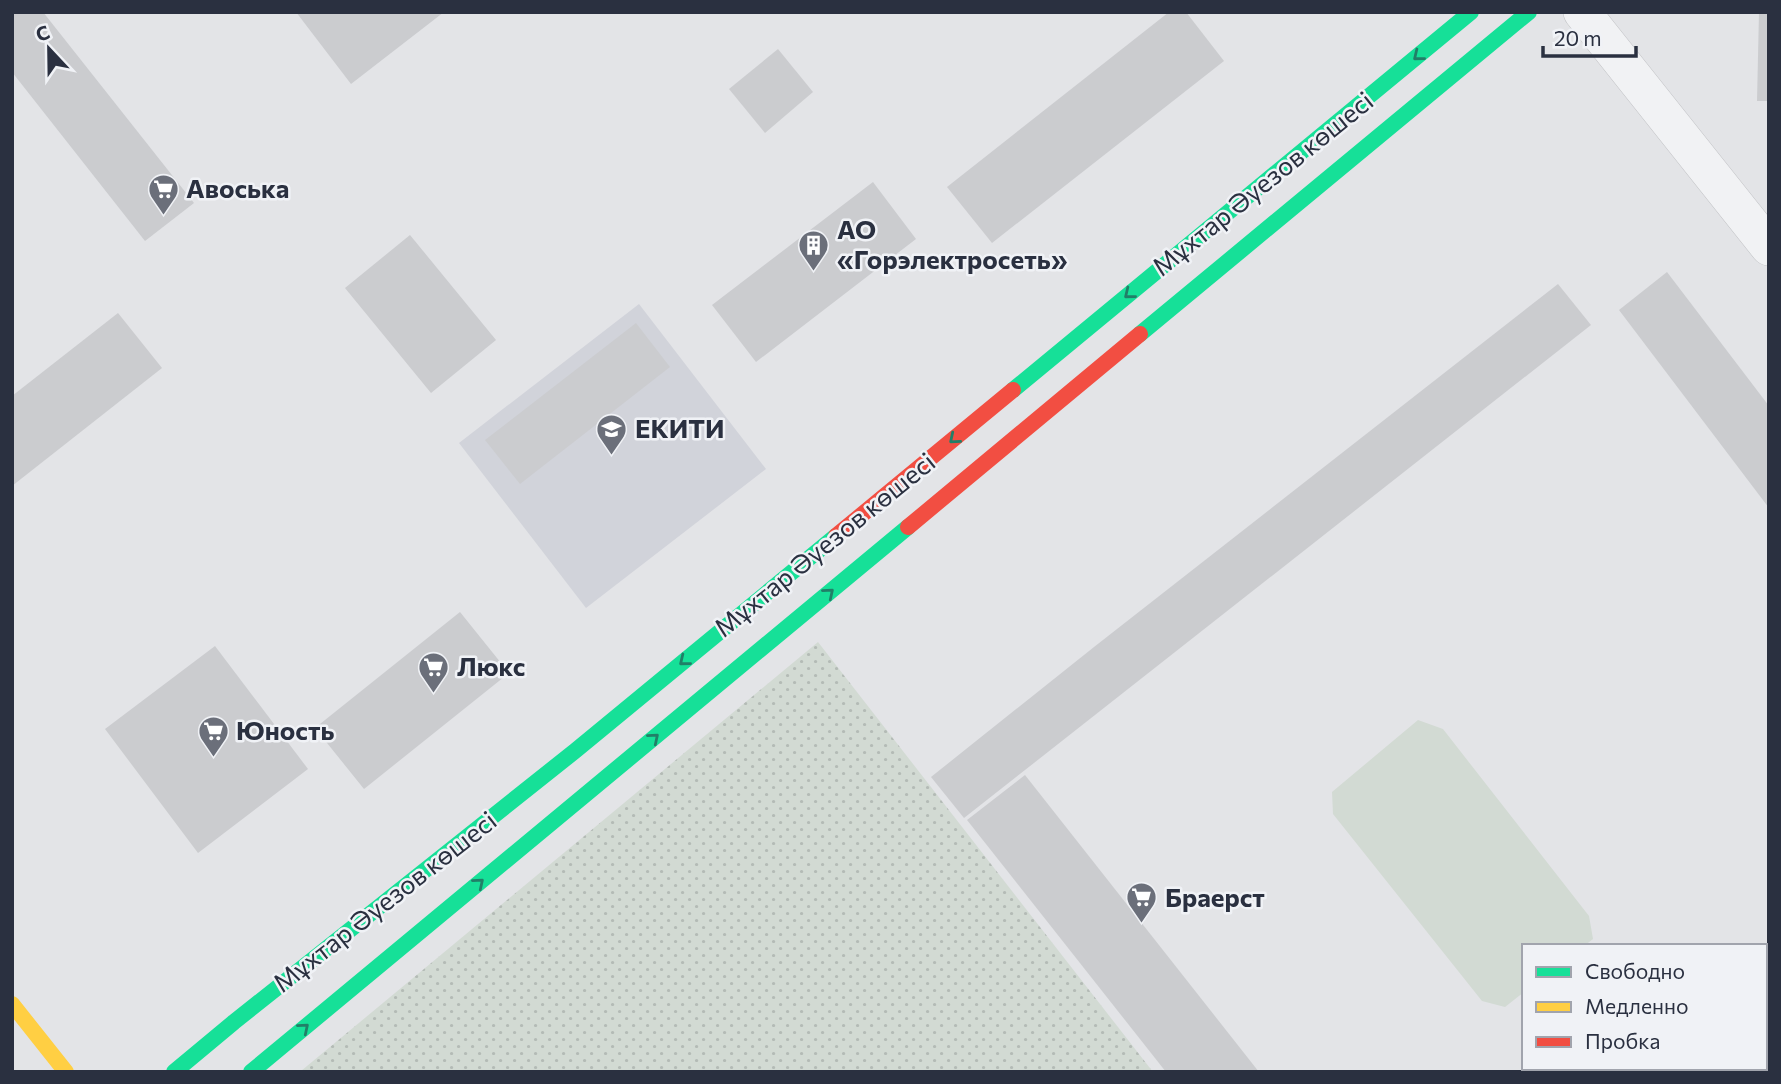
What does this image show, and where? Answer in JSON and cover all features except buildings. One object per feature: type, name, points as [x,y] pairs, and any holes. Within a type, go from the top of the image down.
[{"type":"street","name":"Мұхтар Әуезов көшесі","points":[[174,1072],[596,734],[1471,12]]},
{"type":"street","name":"Мұхтар Әуезов көшесі","points":[[251,1072],[1530,12]]},
{"type":"street","points":[[1582,12],[1769,247]]},
{"type":"street","points":[[12,1004],[66,1072]]},
{"type":"shaded area","name":"ЕКИТИ","points":[[639,304],[766,469],[586,608],[459,443]]},
{"type":"shaded area","points":[[818,642],[1153,1072],[301,1071]]},
{"type":"shaded area","points":[[1418,720],[1443,729],[1589,916],[1593,939],[1587,944],[1522,944],[1522,994],[1505,1007],[1482,1001],[1333,814],[1332,792]]},
{"type":"traffic: fast","points":[[1013,390],[1471,12]]},
{"type":"traffic: fast","points":[[1140,334],[1529,12]]},
{"type":"traffic: fast","points":[[251,1072],[908,527]]},
{"type":"traffic: fast","points":[[174,1072],[575,751],[836,536]]},
{"type":"traffic: slow","points":[[12,1004],[66,1072]]},
{"type":"traffic: jam","points":[[908,527],[1140,334]]},
{"type":"traffic: jam","points":[[836,536],[1013,390]]},
{"type":"place","name":"Авоська","points":[[163,216]]},
{"type":"place","name":"АО «Горэлектросеть»","points":[[814,272]]},
{"type":"place","name":"ЕКИТИ","points":[[612,456]]},
{"type":"place","name":"Люкс","points":[[434,694]]},
{"type":"place","name":"Юность","points":[[213,758]]},
{"type":"place","name":"Браерст","points":[[1142,925]]}]
